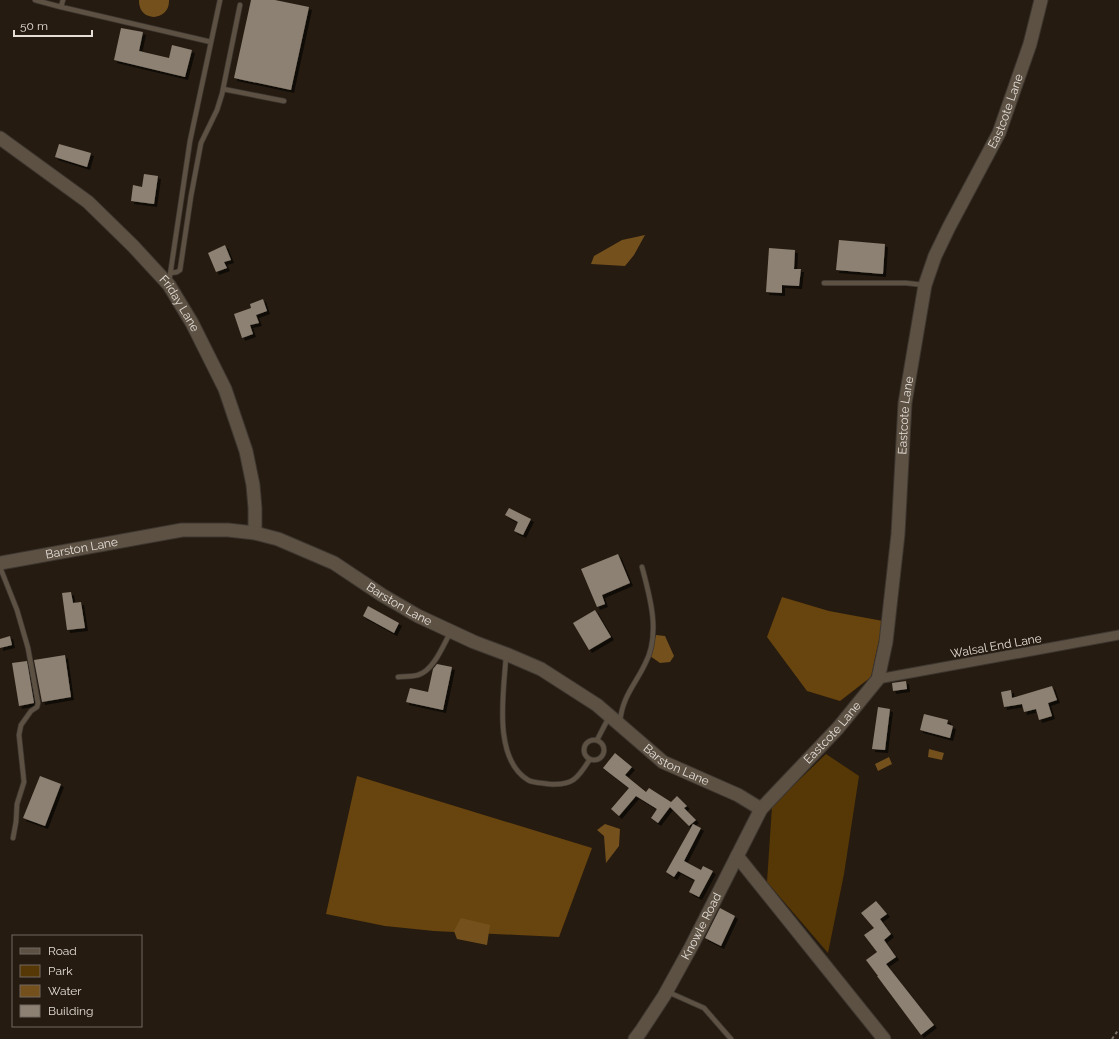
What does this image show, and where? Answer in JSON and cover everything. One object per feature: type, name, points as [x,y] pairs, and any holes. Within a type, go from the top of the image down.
[{"type":"street","name":"Eastcote Lane","points":[[761,809],[838,728],[878,679],[886,642],[898,534],[905,403],[925,285],[935,256],[949,227],[999,133],[1030,44],[1041,0]]},
{"type":"street","name":"Friday Lane","points":[[0,138],[88,202],[133,246],[170,279],[227,396],[246,451],[253,485],[255,534]]},
{"type":"street","name":"Barston Lane","points":[[0,563],[182,530],[228,530],[255,534],[296,546],[334,563],[382,595],[418,616],[474,642],[541,669],[597,705],[663,762],[738,795],[761,809]]},
{"type":"street","name":"Walsal End Lane","points":[[878,679],[1111,638],[1119,635]]},
{"type":"street","name":"Knowle Road","points":[[635,1039],[666,992],[691,947],[761,809]]},
{"type":"street","points":[[737,856],[884,1039]]},
{"type":"lane","points":[[35,0],[211,42]]},
{"type":"lane","points":[[61,7],[63,0]]},
{"type":"lane","points":[[170,279],[190,141],[220,0]]},
{"type":"lane","points":[[170,279],[180,270],[191,196],[201,143],[217,110],[240,5]]},
{"type":"lane","points":[[222,89],[284,101]]},
{"type":"lane","points":[[824,283],[906,283],[925,285]]},
{"type":"lane","points":[[0,567],[17,610],[28,648],[38,703],[37,707],[31,711],[21,725],[20,735],[24,782],[17,804],[13,838]]},
{"type":"lane","points":[[597,740],[615,719],[626,696],[646,662],[652,637],[651,605],[642,567]]},
{"type":"lane","points":[[398,677],[418,675],[425,671],[436,659],[451,632]]},
{"type":"lane","points":[[506,654],[503,729],[504,742],[510,760],[518,772],[529,781],[550,784],[570,783],[580,775],[590,759]]},
{"type":"lane","points":[[590,740],[597,740],[604,746],[604,753],[597,760],[590,759],[585,755],[585,745],[590,740]]},
{"type":"lane","points":[[666,992],[704,1008],[731,1039]]},
{"type":"path","points":[[1112,1039],[1119,1028]]},
{"type":"green space","points":[[826,754],[859,776],[844,874],[828,953],[767,882],[772,806]]},
{"type":"shaded area","points":[[782,597],[829,611],[883,621],[871,677],[840,701],[807,691],[767,637]]},
{"type":"shaded area","points":[[357,776],[592,848],[559,937],[434,931],[385,926],[326,914]]},
{"type":"water","points":[[139,0],[169,0],[165,13],[154,17],[143,13],[140,8]]},
{"type":"water","points":[[645,235],[634,255],[625,266],[591,264],[594,256],[622,240]]},
{"type":"water","points":[[656,635],[665,636],[674,656],[670,662],[660,663],[650,656]]},
{"type":"water","points":[[929,749],[944,753],[942,760],[928,757]]},
{"type":"water","points":[[889,757],[892,764],[878,771],[875,764]]},
{"type":"water","points":[[605,824],[620,829],[619,846],[606,863],[604,836],[597,830]]},
{"type":"water","points":[[461,918],[490,925],[487,945],[457,939],[454,931]]},
{"type":"building","points":[[251,0],[275,0],[309,7],[291,90],[234,78]]},
{"type":"building","points":[[121,28],[143,32],[139,51],[169,58],[172,45],[192,50],[185,77],[114,60]]},
{"type":"building","points":[[59,144],[91,153],[87,167],[55,157]]},
{"type":"building","points":[[144,174],[158,176],[154,204],[131,201],[133,185],[142,187]]},
{"type":"building","points":[[839,240],[885,244],[883,274],[836,270]]},
{"type":"building","points":[[225,245],[231,260],[224,262],[227,268],[216,272],[208,253]]},
{"type":"building","points":[[769,248],[795,250],[794,269],[801,269],[799,286],[782,285],[782,293],[766,292]]},
{"type":"building","points":[[263,299],[267,311],[256,315],[259,323],[250,325],[253,334],[242,338],[234,314],[251,308],[250,304]]},
{"type":"building","points":[[509,508],[531,519],[523,535],[514,531],[518,522],[505,515]]},
{"type":"building","points":[[618,554],[630,583],[602,595],[605,604],[597,607],[581,569]]},
{"type":"building","points":[[71,592],[73,603],[81,602],[85,628],[67,630],[62,593]]},
{"type":"building","points":[[368,606],[399,623],[394,633],[363,616]]},
{"type":"building","points":[[595,610],[611,637],[589,650],[573,623]]},
{"type":"building","points":[[10,636],[12,645],[0,648],[0,639]]},
{"type":"building","points":[[65,655],[71,697],[42,702],[34,660]]},
{"type":"building","points":[[27,661],[34,703],[19,706],[12,663]]},
{"type":"building","points":[[437,664],[452,667],[443,710],[406,702],[410,688],[428,692],[433,669]]},
{"type":"building","points":[[906,681],[907,689],[893,691],[892,683]]},
{"type":"building","points":[[1052,686],[1057,700],[1048,703],[1052,716],[1039,720],[1036,709],[1024,712],[1022,704],[1004,707],[1001,692],[1011,690],[1012,698]]},
{"type":"building","points":[[878,707],[890,709],[885,750],[872,749]]},
{"type":"building","points":[[924,714],[948,720],[947,724],[953,726],[950,738],[920,730]]},
{"type":"building","points":[[615,753],[632,767],[625,775],[646,792],[649,788],[671,802],[677,796],[687,806],[684,808],[696,820],[689,826],[670,807],[658,823],[651,818],[657,809],[636,796],[619,816],[611,809],[629,788],[603,768]]},
{"type":"building","points":[[40,776],[61,784],[45,826],[23,818]]},
{"type":"building","points":[[693,824],[701,828],[684,861],[701,870],[703,866],[713,871],[699,897],[689,892],[695,880],[678,871],[674,877],[666,872]]},
{"type":"building","points":[[876,901],[887,914],[880,919],[891,934],[884,940],[896,957],[886,964],[934,1025],[921,1035],[866,960],[877,952],[864,935],[874,928],[861,913]]},
{"type":"building","points":[[720,908],[735,916],[721,946],[705,938]]}]
